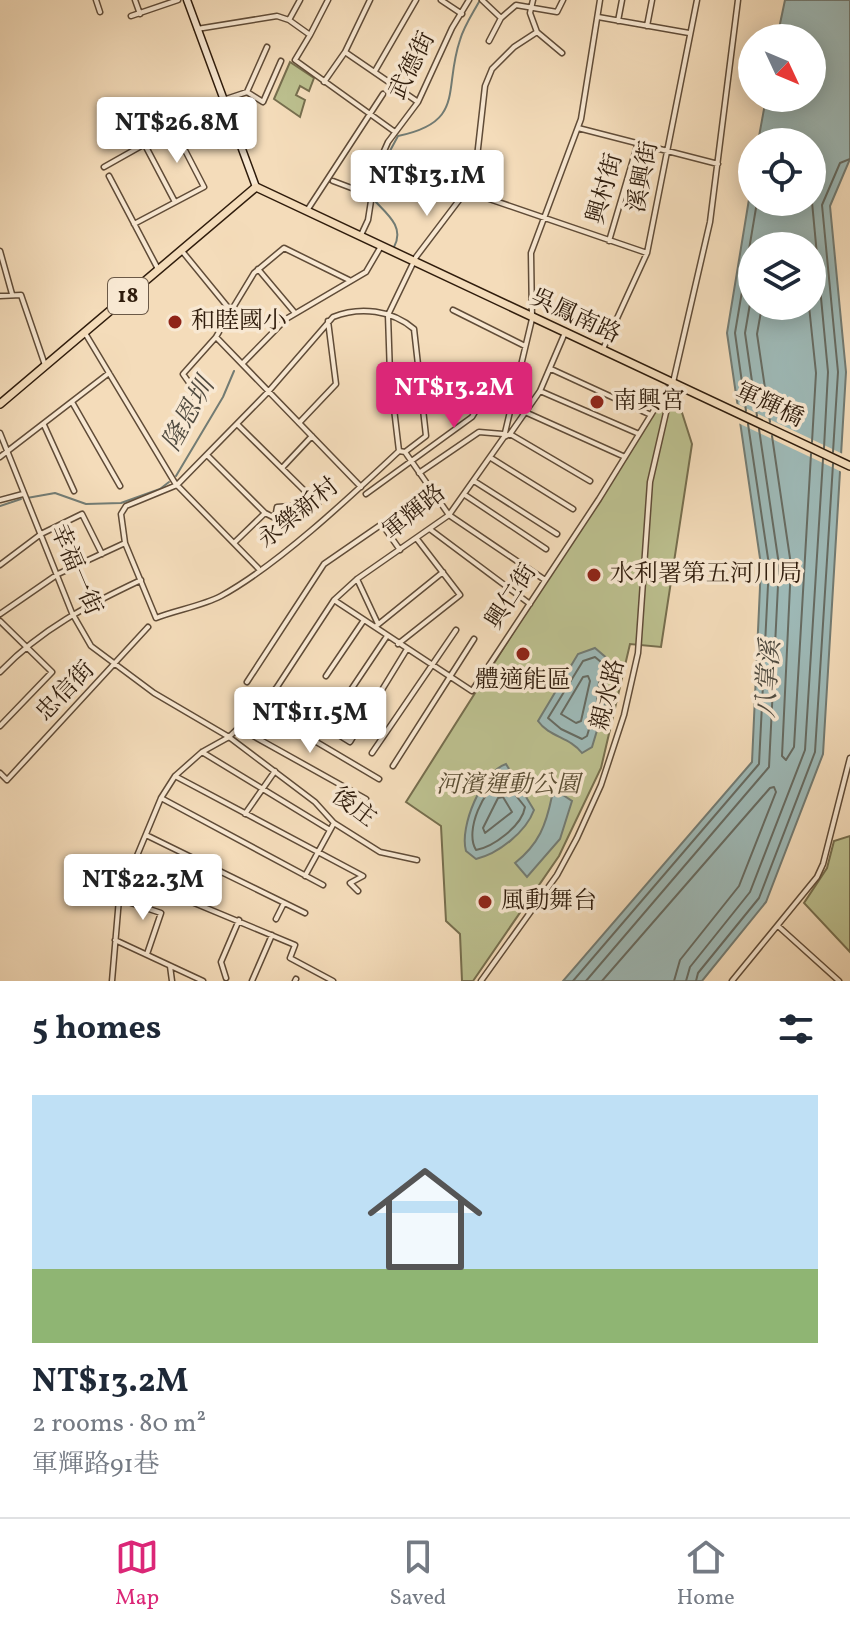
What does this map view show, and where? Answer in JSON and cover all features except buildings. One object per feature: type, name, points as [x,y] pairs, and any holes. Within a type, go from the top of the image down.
[{"type":"main road","points":[[187,0],[256,187]]},
{"type":"main road","name":"吳鳳南路","points":[[256,187],[670,383]]},
{"type":"main road","name":"18","points":[[0,404],[256,187]]},
{"type":"main road","name":"軍輝橋","points":[[670,383],[850,466]]},
{"type":"street","points":[[96,0],[100,12]]},
{"type":"street","points":[[135,0],[140,14]]},
{"type":"street","points":[[131,16],[178,0]]},
{"type":"street","points":[[289,20],[300,0]]},
{"type":"street","points":[[328,0],[295,60],[396,132]]},
{"type":"street","points":[[324,82],[345,52],[370,0]]},
{"type":"street","points":[[375,71],[416,0]]},
{"type":"street","points":[[441,0],[462,14]]},
{"type":"street","name":"武德街","points":[[360,238],[368,220],[370,195],[382,155],[418,102],[469,0]]},
{"type":"street","points":[[482,0],[501,18]]},
{"type":"street","points":[[489,41],[501,18],[513,5],[532,3],[557,12],[563,0]]},
{"type":"street","name":"軍輝路","points":[[112,981],[119,899],[161,798],[175,776],[202,752],[229,737],[259,708],[277,687],[334,600],[357,579],[449,515],[506,435],[532,319],[529,267],[543,218],[578,128],[600,0]]},
{"type":"street","points":[[618,21],[622,0]]},
{"type":"street","points":[[647,26],[652,0]]},
{"type":"street","name":"溪興街","points":[[601,352],[647,253],[697,0]]},
{"type":"street","points":[[670,383],[710,222],[738,0]]},
{"type":"street","points":[[532,3],[537,32],[562,53]]},
{"type":"street","points":[[197,29],[277,16],[289,20],[310,35]]},
{"type":"street","points":[[598,17],[689,33]]},
{"type":"street","points":[[537,32],[514,47],[492,69],[485,86],[476,166],[466,191],[413,263],[388,315],[390,375],[402,451],[449,515],[545,580]]},
{"type":"street","points":[[104,167],[223,100],[247,92],[267,47]]},
{"type":"street","points":[[345,52],[418,102]]},
{"type":"street","points":[[247,92],[263,102],[281,61]]},
{"type":"street","points":[[306,213],[383,94]]},
{"type":"street","points":[[578,128],[637,146],[718,164]]},
{"type":"street","points":[[134,224],[204,187],[174,129]]},
{"type":"street","points":[[145,145],[175,202]]},
{"type":"street","name":"興村街","points":[[609,241],[637,146]]},
{"type":"street","points":[[109,176],[158,269]]},
{"type":"street","points":[[333,181],[370,195]]},
{"type":"street","points":[[466,191],[647,253]]},
{"type":"street","points":[[187,423],[197,394],[183,374],[216,337],[258,269],[284,248],[349,280]]},
{"type":"street","points":[[216,337],[242,364],[295,313],[369,268],[380,248]]},
{"type":"street","points":[[182,250],[231,311]]},
{"type":"street","points":[[0,251],[12,294]]},
{"type":"street","points":[[258,269],[295,313]]},
{"type":"street","points":[[0,296],[21,295],[45,365]]},
{"type":"street","points":[[453,310],[525,346]]},
{"type":"street","points":[[299,423],[336,384],[328,321],[345,312],[378,311],[388,315]]},
{"type":"street","name":"永樂新村","points":[[328,321],[268,392],[177,485],[143,502],[126,506],[121,514],[125,543],[156,618],[219,597],[259,569],[402,451],[426,436],[428,429],[423,422],[414,329],[388,315]]},
{"type":"street","points":[[85,333],[177,485]]},
{"type":"street","points":[[506,435],[540,391],[564,335]]},
{"type":"street","name":"永樂新村","points":[[242,364],[361,487]]},
{"type":"street","points":[[551,369],[652,415]]},
{"type":"street","points":[[0,457],[109,373]]},
{"type":"street","name":"興仁街","points":[[334,600],[472,691],[670,383]]},
{"type":"street","name":"親水路","points":[[481,981],[557,875],[577,838],[601,785],[624,715],[638,653],[650,482],[670,383]]},
{"type":"street","points":[[366,494],[472,417],[492,384],[516,386]]},
{"type":"street","points":[[540,391],[639,434]]},
{"type":"street","points":[[72,402],[120,486]]},
{"type":"street","points":[[525,412],[625,457]]},
{"type":"street","name":"永樂新村","points":[[207,455],[265,513],[275,518],[277,507],[318,504],[237,424]]},
{"type":"street","points":[[44,425],[74,491]]},
{"type":"street","points":[[419,473],[479,432],[506,435],[590,481]]},
{"type":"street","name":"幸福一街","points":[[0,433],[72,613],[91,646],[154,693]]},
{"type":"street","points":[[282,468],[312,436]]},
{"type":"street","points":[[491,458],[573,509]]},
{"type":"street","points":[[474,481],[557,534]]},
{"type":"street","name":"永樂新村","points":[[177,485],[259,569]]},
{"type":"street","points":[[0,500],[23,494]]},
{"type":"street","points":[[465,495],[546,549]]},
{"type":"street","name":"永樂新村","points":[[235,542],[265,513]]},
{"type":"street","points":[[0,565],[41,534],[82,514],[102,554]]},
{"type":"street","points":[[247,682],[324,564],[382,524],[400,550]]},
{"type":"street","points":[[431,530],[530,604]]},
{"type":"street","points":[[398,644],[460,595],[417,539]]},
{"type":"street","points":[[0,614],[58,574],[125,543]]},
{"type":"street","points":[[357,579],[376,626],[443,572]]},
{"type":"street","points":[[0,672],[25,646],[72,613],[141,580]]},
{"type":"street","points":[[326,676],[364,620]]},
{"type":"street","points":[[0,621],[52,672],[0,726]]},
{"type":"street","name":"忠信街","points":[[0,773],[7,780],[148,627]]},
{"type":"street","points":[[372,753],[429,664],[456,630]]},
{"type":"street","points":[[387,636],[326,727],[350,742],[407,649]]},
{"type":"street","points":[[393,766],[474,639]]},
{"type":"street","points":[[277,687],[282,691],[286,707],[293,712],[301,717],[308,708]]},
{"type":"street","name":"後庄","points":[[154,693],[229,737],[315,802],[334,823],[380,852],[417,860]]},
{"type":"street","points":[[259,708],[272,720],[281,721],[379,779]]},
{"type":"street","points":[[239,728],[366,799]]},
{"type":"street","name":"後庄","points":[[202,752],[330,830]]},
{"type":"street","points":[[732,981],[778,926],[823,864],[850,758]]},
{"type":"street","points":[[245,814],[275,771]]},
{"type":"street","points":[[175,776],[363,876],[350,883],[358,891]]},
{"type":"street","points":[[161,798],[323,885]]},
{"type":"street","points":[[305,876],[334,823]]},
{"type":"street","points":[[145,835],[305,913]]},
{"type":"street","points":[[127,875],[295,945],[290,958],[333,981]]},
{"type":"street","points":[[119,899],[161,913],[147,954]]},
{"type":"street","points":[[276,919],[284,903]]},
{"type":"street","points":[[226,978],[221,962],[239,920]]},
{"type":"street","points":[[778,926],[839,981]]},
{"type":"street","points":[[252,981],[272,935]]},
{"type":"street","points":[[115,940],[203,981]]},
{"type":"street","points":[[170,966],[172,981]]},
{"type":"green space","points":[[290,62],[314,78],[309,91],[300,86],[296,95],[305,100],[300,117],[274,99]]},
{"type":"green space","name":"河濱運動公園","points":[[667,390],[676,394],[692,444],[661,647],[630,644],[601,768],[559,856],[473,981],[462,981],[460,934],[446,921],[441,826],[406,802]]},
{"type":"green space","points":[[850,836],[850,952],[804,903],[827,868],[834,841]]},
{"type":"water","name":"八掌溪","points":[[785,0],[850,0],[850,159],[830,206],[846,372],[823,754],[766,902],[702,981],[563,981],[752,762],[761,565],[727,333],[738,266],[738,320],[826,320],[826,232],[744,232],[746,216],[826,216],[826,128],[761,128],[763,112],[826,112],[826,24],[780,24]]},
{"type":"water","points":[[595,648],[609,660],[605,704],[592,747],[582,753],[538,721],[578,654]]},
{"type":"water","points":[[506,764],[534,810],[525,826],[510,841],[476,859],[466,851],[469,815],[481,789],[497,769]]},
{"type":"water","points":[[560,793],[572,801],[560,839],[527,877],[515,863],[536,841],[552,796]]},
{"type":"pier","points":[[733,402],[845,455],[844,473],[736,422]]},
{"type":"waterway","name":"隆恩圳","points":[[394,247],[396,227],[374,200],[377,175],[398,136],[419,130],[443,113],[460,40],[480,0]]},
{"type":"waterway","name":"隆恩圳","points":[[176,476],[223,397],[234,371]]},
{"type":"waterway","name":"隆恩圳","points":[[27,498],[55,493],[86,504],[121,503],[160,489],[169,482]]},
{"type":"waterway","name":"隆恩圳","points":[[0,506],[21,499]]},
{"type":"place","name":"和睦國小","points":[[175,322]]},
{"type":"place","name":"南興宮","points":[[597,402]]},
{"type":"place","name":"水利署第五河川局","points":[[594,575]]},
{"type":"place","name":"體適能區","points":[[523,654]]},
{"type":"place","name":"風動舞台","points":[[485,902]]}]
